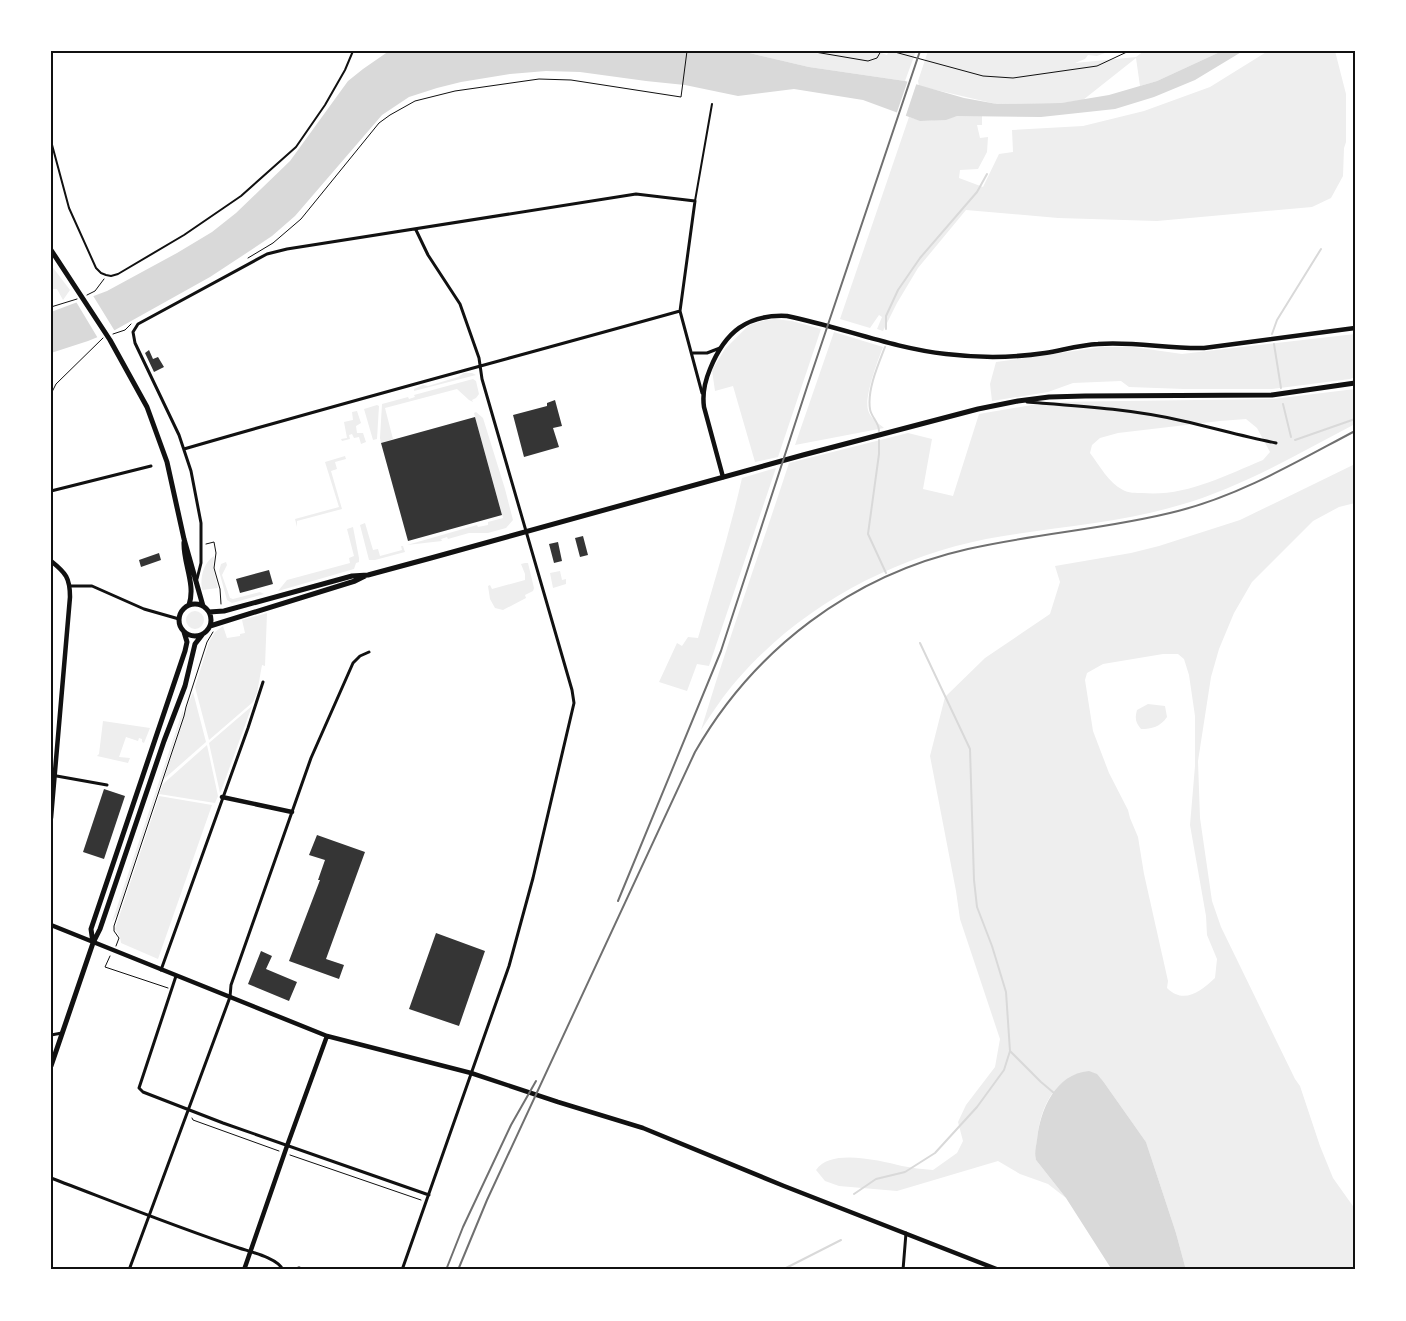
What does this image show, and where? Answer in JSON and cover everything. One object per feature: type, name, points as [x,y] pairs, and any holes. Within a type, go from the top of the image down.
[{"type":"main road","points":[[51,250],[110,340],[140,393],[156,430],[170,470],[184,539],[203,606],[208,612],[211,621],[210,626]]},
{"type":"main road","points":[[52,1061],[185,686],[195,644],[210,626],[355,581],[368,575],[978,409],[1049,397],[1272,395],[1355,383]]},
{"type":"main road","points":[[184,539],[184,551],[192,591],[189,605]]},
{"type":"main road","points":[[208,612],[224,611],[352,576],[368,575]]},
{"type":"main road","points":[[93,943],[91,929],[186,651],[184,632],[179,619],[182,610],[189,605],[203,606]]},
{"type":"main road","points":[[184,632],[192,636],[202,635]]},
{"type":"street","points":[[196,579],[201,563],[200,517],[184,449],[135,343],[133,330],[146,319],[267,254],[287,249],[636,194],[695,201],[680,311],[723,477]]},
{"type":"street","points":[[402,1270],[509,966],[533,878],[574,703],[527,531],[482,379],[479,358],[460,304],[428,255],[416,230]]},
{"type":"street","points":[[184,449],[357,399],[680,311]]},
{"type":"street","points":[[703,394],[711,367],[720,348],[732,334],[742,325],[758,318],[775,316],[799,319],[910,348],[977,357],[1020,356],[1087,345],[1112,343],[1135,343],[1187,348],[1213,347],[1355,328]]},
{"type":"street","points":[[692,353],[699,354],[720,348]]},
{"type":"street","points":[[1018,401],[1119,410],[1182,421],[1276,443]]},
{"type":"street","points":[[51,491],[151,466]]},
{"type":"street","points":[[51,561],[66,575],[70,586],[70,604],[53,775],[51,818]]},
{"type":"street","points":[[70,586],[92,586],[144,609],[179,619]]},
{"type":"street","points":[[129,1270],[230,997],[231,985],[311,758],[354,663],[360,656],[369,652]]},
{"type":"street","points":[[161,970],[263,682]]},
{"type":"street","points":[[53,775],[107,785]]},
{"type":"street","points":[[222,797],[292,812]]},
{"type":"street","points":[[51,925],[327,1036],[471,1073],[643,1128],[784,1186],[906,1232],[999,1270]]},
{"type":"street","points":[[176,976],[139,1088],[143,1092],[223,1124],[429,1195]]},
{"type":"street","points":[[51,1035],[63,1032]]},
{"type":"street","points":[[244,1270],[327,1036]]},
{"type":"street","points":[[51,1178],[148,1216],[251,1252],[281,1265],[283,1270]]},
{"type":"street","points":[[902,1270],[906,1232]]},
{"type":"street","points":[[293,1270],[299,1268],[304,1270]]},
{"type":"lane","points":[[51,141],[69,208],[92,259],[101,273],[114,276],[144,260],[209,219],[241,196],[296,147],[325,105],[345,70],[353,51]]},
{"type":"lane","points":[[695,201],[712,104]]},
{"type":"path","points":[[273,243],[301,219],[380,123],[415,101],[455,92],[539,79],[570,80],[682,98],[687,51]]},
{"type":"path","points":[[809,51],[868,61],[877,58],[881,51]]},
{"type":"path","points":[[892,51],[982,76],[1013,78],[1097,66],[1129,51]]},
{"type":"path","points":[[51,394],[56,384],[80,362],[99,340],[125,330],[127,333]]},
{"type":"path","points":[[202,544],[214,542],[216,554],[214,568],[222,605]]},
{"type":"path","points":[[171,989],[105,968],[112,950],[119,941],[114,931],[114,926],[210,636]]},
{"type":"path","points":[[188,1109],[193,1120],[426,1202]]},
{"type":"shaded area","points":[[389,51],[741,51],[809,67],[905,81],[964,98],[997,104],[1061,103],[1109,95],[1157,81],[1222,51],[1243,51],[1195,80],[1154,97],[1115,109],[1041,117],[957,116],[946,120],[920,121],[863,100],[794,89],[738,96],[685,85],[580,72],[546,71],[510,74],[437,88],[409,97],[382,115],[295,216],[272,236],[210,277],[115,330],[51,353],[51,312],[107,291],[212,232],[236,213],[290,161],[348,81]]},
{"type":"shaded area","points":[[741,51],[875,51],[887,55],[889,51],[916,51],[905,81],[809,67]]},
{"type":"shaded area","points":[[928,51],[1110,51],[1097,56],[1088,55],[1085,59],[1075,63],[1136,57],[1144,51],[1222,51],[1157,81],[1140,86],[1136,58],[1083,100],[1061,103],[996,104],[919,86],[918,81]]},
{"type":"shaded area","points":[[1268,51],[1335,51],[1346,94],[1346,142],[1343,176],[1331,198],[1312,207],[1157,221],[1058,218],[966,210],[918,268],[883,331],[877,329],[882,317],[879,315],[870,328],[840,319],[909,117],[928,121],[960,116],[982,116],[982,125],[977,125],[980,138],[988,137],[987,152],[978,169],[960,170],[959,178],[983,187],[999,154],[1013,152],[1012,130],[1083,126],[1144,111],[1210,87]]},
{"type":"shaded area","points":[[51,265],[70,290],[63,300],[57,289],[51,289]]},
{"type":"shaded area","points":[[775,319],[792,321],[821,329],[778,457],[755,462],[733,386],[715,391],[712,370],[725,349],[749,325]]},
{"type":"shaded area","points":[[834,332],[883,347],[872,378],[867,404],[870,415],[884,428],[795,445]]},
{"type":"shaded area","points":[[1355,334],[1355,377],[1350,379],[1272,389],[1129,387],[1121,381],[1073,383],[1048,392],[992,401],[990,384],[996,362],[1102,347],[1133,347],[1182,354]]},
{"type":"shaded area","points":[[464,373],[476,375],[414,391],[414,389],[423,385],[428,386],[458,377]]},
{"type":"shaded area","points":[[473,379],[476,381],[479,394],[472,400],[473,402],[457,389],[385,408],[393,439],[381,443],[382,404],[408,397],[409,399],[415,397],[414,395]]},
{"type":"shaded area","points":[[1355,389],[1355,424],[1248,479],[1203,498],[1132,517],[986,539],[916,559],[882,573],[818,608],[789,630],[737,680],[722,698],[701,730],[789,463],[908,433],[932,439],[923,489],[953,496],[979,414],[1049,402],[1273,399]],"holes":[[[1246,419],[1257,428],[1270,452],[1263,460],[1219,479],[1174,492],[1135,493],[1125,491],[1109,478],[1090,453],[1092,445],[1100,438],[1118,433]]]},
{"type":"shaded area","points":[[379,406],[377,439],[373,440],[364,409]]},
{"type":"shaded area","points":[[357,411],[361,423],[356,426],[357,433],[363,433],[366,442],[361,444],[359,437],[354,438],[352,434],[349,435],[350,439],[342,441],[341,439],[347,438],[344,422],[353,420],[352,412]]},
{"type":"shaded area","points":[[476,412],[483,418],[513,520],[506,528],[488,533],[469,533],[448,539],[447,537],[441,539],[442,541],[407,545],[477,525],[478,527],[488,525],[488,522],[503,518],[474,413]]},
{"type":"shaded area","points":[[345,456],[346,459],[335,462],[337,469],[331,471],[342,509],[297,521],[297,527],[295,519],[339,507],[325,462]]},
{"type":"shaded area","points":[[1355,464],[1355,503],[1339,507],[1313,521],[1252,582],[1234,613],[1219,649],[1211,677],[1198,761],[1200,818],[1212,901],[1221,927],[1300,1086],[1333,1178],[1355,1209],[1355,1270],[1186,1270],[1146,1142],[1103,1081],[1095,1074],[1090,1073],[1080,1074],[1061,1083],[1048,1100],[1038,1130],[1036,1160],[1066,1198],[1048,1184],[1020,1174],[998,1161],[897,1191],[839,1186],[825,1181],[816,1170],[823,1163],[833,1159],[869,1159],[906,1167],[933,1170],[957,1153],[963,1141],[958,1122],[966,1105],[995,1067],[1000,1039],[960,919],[930,756],[945,697],[985,658],[1050,614],[1060,582],[1055,566],[1131,553],[1240,520]],"holes":[[[1163,654],[1178,654],[1184,659],[1189,675],[1195,716],[1195,766],[1190,825],[1206,916],[1207,935],[1217,959],[1215,978],[1198,991],[1186,996],[1173,993],[1167,988],[1168,981],[1144,874],[1138,837],[1128,810],[1109,773],[1093,731],[1085,680],[1087,673],[1103,664]]]},
{"type":"shaded area","points":[[776,468],[709,666],[697,664],[687,691],[659,682],[677,643],[682,646],[688,637],[698,638],[742,478]]},
{"type":"shaded area","points":[[365,523],[373,550],[378,549],[380,556],[402,550],[401,546],[403,546],[405,552],[369,560],[360,525]]},
{"type":"shaded area","points":[[353,527],[359,558],[359,562],[356,563],[354,569],[278,591],[287,580],[350,563],[349,558],[354,556],[347,529]]},
{"type":"shaded area","points":[[214,556],[213,568],[218,588],[202,590],[203,571],[207,563]]},
{"type":"shaded area","points":[[226,562],[227,565],[222,575],[230,598],[233,599],[260,592],[264,594],[232,603],[227,600],[219,571],[221,564]]},
{"type":"shaded area","points":[[528,563],[534,588],[533,591],[525,595],[526,598],[503,610],[495,608],[490,599],[488,586],[490,585],[492,589],[525,580],[521,564]]},
{"type":"shaded area","points":[[560,571],[562,580],[566,579],[566,584],[553,588],[550,573]]},
{"type":"shaded area","points":[[195,611],[201,614],[204,620],[201,626],[195,629],[189,626],[186,620],[189,614]]},
{"type":"shaded area","points":[[267,613],[265,666],[262,665],[257,693],[253,702],[209,740],[195,687],[209,642],[215,632],[223,626],[227,638],[240,636],[240,634],[245,633],[242,620]]},
{"type":"shaded area","points":[[193,692],[206,742],[164,779],[187,707]]},
{"type":"shaded area","points":[[1148,704],[1165,706],[1167,717],[1156,727],[1141,729],[1136,720],[1137,710]]},
{"type":"shaded area","points":[[252,706],[221,791],[220,793],[209,743]]},
{"type":"shaded area","points":[[183,710],[183,715],[117,915],[112,922]]},
{"type":"shaded area","points":[[103,721],[150,728],[144,743],[139,738],[138,741],[126,737],[119,757],[130,758],[128,763],[97,756],[99,754]]},
{"type":"shaded area","points":[[207,745],[218,796],[215,803],[159,794],[163,784]]},
{"type":"shaded area","points":[[159,796],[212,805],[158,959],[121,943],[115,929]]},
{"type":"shaded area","points":[[1089,1071],[1097,1074],[1103,1081],[1146,1142],[1186,1270],[1112,1270],[1066,1198],[1036,1160],[1035,1150],[1039,1129],[1051,1095],[1067,1079]]},
{"type":"pier","points":[[908,80],[917,82],[905,118],[896,115]]},
{"type":"pier","points":[[92,294],[116,333],[99,340],[75,300]]},
{"type":"building","points":[[149,350],[153,359],[158,357],[164,367],[154,372],[145,353]]},
{"type":"building","points":[[555,400],[562,426],[553,428],[559,447],[524,457],[513,415],[547,406],[547,403]]},
{"type":"building","points":[[475,417],[502,515],[408,541],[381,443]]},
{"type":"building","points":[[583,536],[588,555],[580,557],[575,538]]},
{"type":"building","points":[[558,542],[562,561],[554,563],[549,544]]},
{"type":"building","points":[[159,553],[161,560],[141,567],[139,560]]},
{"type":"building","points":[[269,570],[273,584],[240,593],[236,579]]},
{"type":"building","points":[[104,789],[125,796],[104,859],[83,852]]},
{"type":"building","points":[[317,835],[365,852],[326,959],[344,965],[339,979],[289,961],[320,880],[318,880],[325,860],[309,855]]},
{"type":"building","points":[[436,933],[485,951],[459,1026],[409,1009]]},
{"type":"building","points":[[261,951],[272,956],[266,969],[297,982],[289,1001],[248,984]]},
{"type":"waterway","points":[[886,329],[886,316],[898,290],[920,258],[977,192],[987,174]]},
{"type":"waterway","points":[[1272,334],[1277,320],[1321,249]]},
{"type":"waterway","points":[[1274,344],[1281,388]]},
{"type":"waterway","points":[[879,431],[869,402],[874,378],[885,347]]},
{"type":"waterway","points":[[1283,404],[1291,437]]},
{"type":"waterway","points":[[1295,440],[1355,419]]},
{"type":"waterway","points":[[879,440],[879,454],[868,534],[886,573]]},
{"type":"waterway","points":[[920,643],[970,749],[974,880],[977,907],[992,946],[1006,992],[1010,1051],[1054,1093]]},
{"type":"waterway","points":[[854,1194],[876,1179],[905,1172],[935,1153],[977,1107],[1004,1070],[1010,1051]]},
{"type":"waterway","points":[[782,1270],[841,1240]]},
{"type":"railway","points":[[618,901],[721,651],[920,51]]},
{"type":"railway","points":[[458,1270],[487,1200],[695,752],[719,715],[746,680],[777,649],[810,622],[846,597],[885,577],[925,561],[968,549],[1126,522],[1178,511],[1247,487],[1355,431]]},
{"type":"railway","points":[[446,1270],[463,1227],[511,1125],[536,1081]]}]
